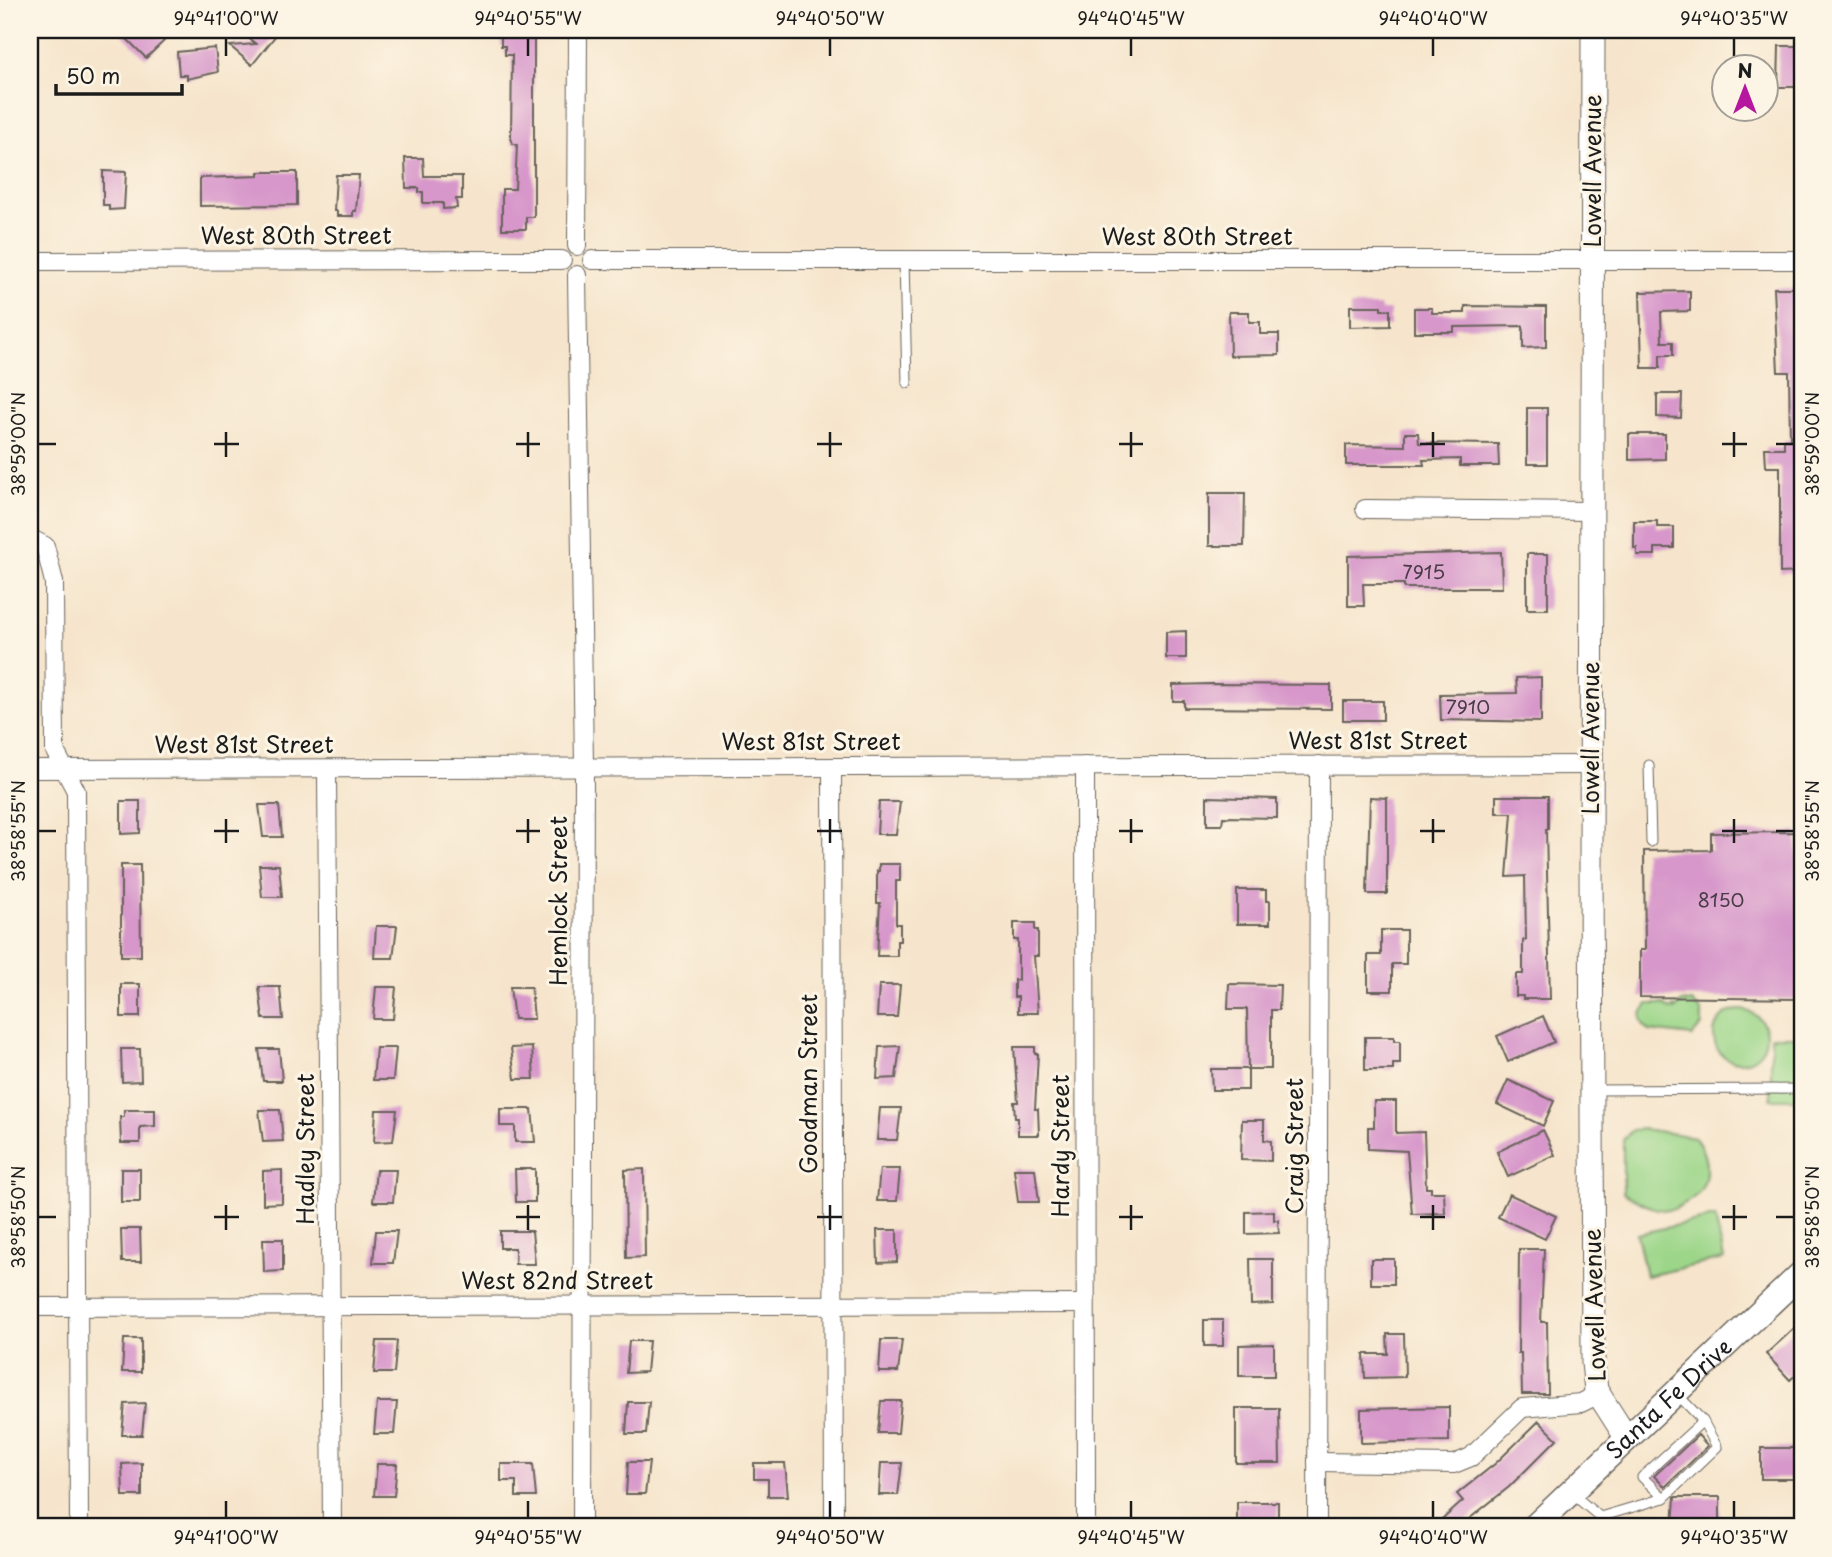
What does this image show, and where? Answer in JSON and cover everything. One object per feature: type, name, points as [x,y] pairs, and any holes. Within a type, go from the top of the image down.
[{"type":"main road","name":"Santa Fe Drive","points":[[1534,1527],[1802,1272]]},
{"type":"street","points":[[577,246],[578,30]]},
{"type":"street","name":"Lowell Avenue","points":[[1593,30],[1591,765],[1595,1391],[1626,1437]]},
{"type":"street","points":[[577,246],[589,251],[592,260],[589,270],[577,275],[567,272],[562,260],[569,248],[577,246]]},
{"type":"street","name":"West 80th Street","points":[[30,261],[562,260]]},
{"type":"street","name":"West 80th Street","points":[[592,260],[1802,260]]},
{"type":"street","name":"Hemlock Street","points":[[577,275],[584,766],[582,1527]]},
{"type":"street","points":[[1365,509],[1592,511]]},
{"type":"street","points":[[37,542],[54,582],[55,751],[76,791],[79,1527]]},
{"type":"street","name":"Craig Street","points":[[1317,1527],[1319,765]]},
{"type":"street","name":"West 81st Street","points":[[30,769],[1591,765]]},
{"type":"street","name":"Hardy Street","points":[[1085,766],[1086,1527]]},
{"type":"street","name":"Goodman Street","points":[[832,767],[834,1527]]},
{"type":"street","name":"Hadley Street","points":[[327,770],[332,1527]]},
{"type":"street","name":"West 82nd Street","points":[[30,1307],[1086,1304]]},
{"type":"street","points":[[1317,1462],[1454,1464],[1471,1457],[1522,1408],[1581,1403],[1589,1399],[1595,1391]]},
{"type":"lane","points":[[904,260],[907,383]]},
{"type":"lane","points":[[1649,765],[1651,842]]},
{"type":"lane","points":[[1592,1089],[1802,1089]]},
{"type":"lane","points":[[1600,1517],[1664,1498],[1717,1447],[1703,1421],[1675,1392]]},
{"type":"lane","points":[[1664,1498],[1642,1477],[1703,1421]]},
{"type":"lane","points":[[1569,1492],[1600,1517]]},
{"type":"lane","points":[[1600,1517],[1600,1527]]},
{"type":"green space","points":[[1682,1002],[1692,1002],[1702,1012],[1702,1025],[1692,1036],[1649,1031],[1641,1021],[1641,1015],[1648,1004],[1663,1004],[1671,1010],[1674,1007],[1675,1010]]},
{"type":"green space","points":[[1740,1010],[1759,1017],[1766,1036],[1759,1055],[1740,1062],[1721,1055],[1714,1036],[1721,1017]]},
{"type":"green space","points":[[1771,1036],[1799,1036],[1799,1099],[1771,1099]]},
{"type":"green space","points":[[1644,1129],[1694,1137],[1704,1154],[1706,1173],[1700,1190],[1694,1197],[1674,1209],[1652,1207],[1623,1193],[1623,1140],[1632,1130]]},
{"type":"green space","points":[[1715,1217],[1724,1259],[1646,1276],[1637,1234]]},
{"type":"building","points":[[118,30],[152,30],[164,41],[146,58]]},
{"type":"building","points":[[238,30],[280,30],[252,65],[230,46],[256,44]]},
{"type":"building","points":[[501,30],[534,30],[534,217],[526,217],[526,229],[502,229],[502,189],[515,189],[517,145],[513,144],[511,138],[512,55],[505,55],[505,46],[501,46]]},
{"type":"building","points":[[1779,46],[1799,46],[1799,87],[1780,87]]},
{"type":"building","points":[[215,48],[218,72],[187,79],[187,75],[179,75],[177,52]]},
{"type":"building","points":[[405,158],[423,158],[424,176],[462,176],[462,199],[456,199],[457,208],[443,209],[443,203],[423,203],[423,192],[419,192],[419,188],[406,188]]},
{"type":"building","points":[[103,171],[126,172],[124,209],[109,210],[109,205],[103,205]]},
{"type":"building","points":[[259,172],[297,172],[297,205],[200,206],[200,178],[259,176]]},
{"type":"building","points":[[336,175],[359,175],[356,211],[353,211],[353,216],[337,216],[337,211],[334,211]]},
{"type":"building","points":[[1774,288],[1802,288],[1802,572],[1780,573],[1780,467],[1766,467],[1765,448],[1784,448],[1784,440],[1790,440],[1789,372],[1778,372]]},
{"type":"building","points":[[1690,291],[1690,311],[1661,312],[1662,342],[1673,342],[1673,355],[1660,355],[1660,368],[1642,368],[1640,292]]},
{"type":"building","points":[[1350,306],[1381,306],[1381,310],[1390,310],[1390,326],[1350,327]]},
{"type":"building","points":[[1465,306],[1546,307],[1546,347],[1523,348],[1523,326],[1454,327],[1454,332],[1414,332],[1414,308],[1432,308],[1432,313],[1465,313]]},
{"type":"building","points":[[1229,312],[1249,312],[1249,322],[1260,322],[1260,334],[1279,334],[1279,355],[1230,356]]},
{"type":"building","points":[[1657,394],[1682,394],[1681,418],[1657,417]]},
{"type":"building","points":[[1527,408],[1547,408],[1547,464],[1527,464]]},
{"type":"building","points":[[1405,433],[1418,433],[1419,443],[1498,444],[1499,466],[1460,466],[1460,459],[1423,460],[1424,465],[1346,465],[1346,445],[1405,446]]},
{"type":"building","points":[[1629,434],[1665,434],[1665,459],[1629,460]]},
{"type":"building","points":[[1209,493],[1245,493],[1244,546],[1209,546]]},
{"type":"building","points":[[1634,521],[1657,521],[1657,527],[1674,527],[1674,548],[1655,548],[1655,555],[1637,555],[1637,548],[1634,548]]},
{"type":"building","points":[[1501,552],[1502,588],[1404,588],[1404,584],[1363,584],[1364,606],[1348,606],[1348,556]]},
{"type":"building","points":[[1527,554],[1548,554],[1548,609],[1527,609]]},
{"type":"building","points":[[1186,631],[1186,658],[1166,658],[1166,632]]},
{"type":"building","points":[[1541,677],[1541,722],[1441,720],[1440,694],[1517,693],[1516,678]]},
{"type":"building","points":[[1173,685],[1331,685],[1331,709],[1184,708],[1184,701],[1173,701]]},
{"type":"building","points":[[1343,701],[1383,701],[1383,720],[1343,720]]},
{"type":"building","points":[[1496,796],[1548,796],[1546,829],[1550,999],[1523,999],[1523,996],[1516,996],[1516,974],[1523,974],[1523,940],[1526,940],[1525,876],[1507,877],[1512,813],[1496,813]]},
{"type":"building","points":[[1207,797],[1277,799],[1277,818],[1223,817],[1222,825],[1207,825]]},
{"type":"building","points":[[1370,797],[1387,798],[1387,894],[1367,894]]},
{"type":"building","points":[[121,801],[140,801],[140,833],[121,834]]},
{"type":"building","points":[[879,802],[900,802],[896,834],[877,834]]},
{"type":"building","points":[[259,805],[279,805],[282,837],[263,837]]},
{"type":"building","points":[[1797,832],[1799,999],[1640,997],[1640,950],[1645,950],[1644,851],[1711,850],[1711,833]]},
{"type":"building","points":[[879,864],[900,864],[900,881],[896,881],[896,924],[900,924],[897,956],[877,956]]},
{"type":"building","points":[[121,865],[140,865],[141,956],[121,956]]},
{"type":"building","points":[[259,865],[279,865],[282,897],[262,897]]},
{"type":"building","points":[[1237,890],[1266,890],[1266,901],[1270,901],[1270,924],[1237,924]]},
{"type":"building","points":[[1014,923],[1035,923],[1035,930],[1038,930],[1038,956],[1034,956],[1038,1013],[1018,1013],[1018,997],[1014,997],[1014,980],[1018,980],[1018,940],[1014,940]]},
{"type":"building","points":[[376,926],[397,926],[393,958],[374,958]]},
{"type":"building","points":[[1381,930],[1406,930],[1406,964],[1392,964],[1392,991],[1368,991],[1368,955],[1381,955]]},
{"type":"building","points":[[121,984],[140,984],[140,1017],[121,1017]]},
{"type":"building","points":[[1229,984],[1280,985],[1279,1010],[1271,1010],[1271,1069],[1248,1069],[1247,1009],[1228,1009]]},
{"type":"building","points":[[879,985],[900,985],[897,1017],[877,1017]]},
{"type":"building","points":[[259,987],[280,987],[283,1019],[263,1019]]},
{"type":"building","points":[[376,987],[396,987],[393,1019],[373,1019]]},
{"type":"building","points":[[510,987],[531,987],[534,1019],[514,1019]]},
{"type":"building","points":[[1543,1016],[1554,1042],[1508,1062],[1497,1036]]},
{"type":"building","points":[[1365,1037],[1394,1037],[1394,1041],[1400,1041],[1400,1064],[1393,1064],[1393,1070],[1365,1070]]},
{"type":"building","points":[[900,1046],[896,1078],[877,1079],[879,1047]]},
{"type":"building","points":[[532,1047],[534,1079],[515,1079],[511,1048]]},
{"type":"building","points":[[1014,1047],[1035,1047],[1035,1054],[1038,1054],[1035,1109],[1038,1109],[1039,1135],[1018,1135],[1014,1102],[1018,1102]]},
{"type":"building","points":[[376,1048],[396,1048],[393,1080],[373,1080]]},
{"type":"building","points":[[121,1049],[140,1049],[141,1081],[122,1082]]},
{"type":"building","points":[[259,1049],[279,1049],[282,1081],[263,1081]]},
{"type":"building","points":[[1211,1069],[1248,1069],[1248,1090],[1212,1090]]},
{"type":"building","points":[[1508,1080],[1554,1101],[1543,1126],[1497,1104]]},
{"type":"building","points":[[1374,1101],[1396,1101],[1396,1133],[1424,1132],[1426,1188],[1431,1188],[1431,1192],[1444,1192],[1445,1213],[1412,1214],[1407,1151],[1368,1149],[1368,1127],[1374,1127]]},
{"type":"building","points":[[880,1108],[901,1108],[897,1140],[877,1140]]},
{"type":"building","points":[[500,1109],[532,1109],[535,1142],[515,1142],[515,1126],[500,1126]]},
{"type":"building","points":[[124,1110],[155,1110],[155,1126],[140,1127],[140,1143],[121,1143],[120,1117],[124,1117]]},
{"type":"building","points":[[259,1110],[280,1110],[283,1141],[263,1142]]},
{"type":"building","points":[[376,1110],[397,1110],[393,1141],[374,1142]]},
{"type":"building","points":[[1242,1120],[1264,1120],[1264,1140],[1271,1141],[1271,1161],[1241,1160]]},
{"type":"building","points":[[1543,1130],[1555,1155],[1508,1177],[1497,1152]]},
{"type":"building","points":[[121,1169],[140,1169],[140,1202],[121,1202]]},
{"type":"building","points":[[515,1169],[535,1169],[535,1202],[516,1202]]},
{"type":"building","points":[[644,1169],[645,1257],[626,1258],[625,1170]]},
{"type":"building","points":[[880,1169],[900,1169],[897,1201],[877,1201]]},
{"type":"building","points":[[1014,1169],[1035,1169],[1039,1202],[1018,1202]]},
{"type":"building","points":[[282,1170],[282,1203],[263,1204],[263,1171]]},
{"type":"building","points":[[376,1170],[396,1170],[393,1202],[373,1202]]},
{"type":"building","points":[[1509,1194],[1556,1216],[1545,1239],[1498,1217]]},
{"type":"building","points":[[1274,1211],[1279,1233],[1246,1234],[1246,1212]]},
{"type":"building","points":[[121,1229],[140,1229],[141,1262],[122,1262]]},
{"type":"building","points":[[877,1230],[897,1230],[897,1262],[878,1263]]},
{"type":"building","points":[[376,1231],[397,1231],[393,1263],[373,1263]]},
{"type":"building","points":[[500,1231],[532,1231],[535,1264],[515,1264],[515,1248],[500,1248]]},
{"type":"building","points":[[263,1239],[283,1239],[283,1271],[264,1272]]},
{"type":"building","points":[[1519,1249],[1544,1249],[1541,1322],[1547,1322],[1548,1394],[1522,1394],[1521,1353],[1518,1353]]},
{"type":"building","points":[[1250,1259],[1273,1259],[1273,1304],[1251,1305]]},
{"type":"building","points":[[1371,1259],[1394,1259],[1394,1284],[1371,1284]]},
{"type":"building","points":[[1204,1320],[1223,1320],[1223,1346],[1204,1346]]},
{"type":"building","points":[[1802,1321],[1802,1369],[1790,1380],[1766,1354]]},
{"type":"building","points":[[1387,1334],[1404,1334],[1405,1377],[1365,1378],[1364,1354],[1388,1354]]},
{"type":"building","points":[[124,1339],[141,1339],[141,1372],[122,1372]]},
{"type":"building","points":[[881,1340],[902,1340],[898,1372],[879,1372]]},
{"type":"building","points":[[377,1341],[397,1341],[394,1373],[374,1373]]},
{"type":"building","points":[[629,1341],[649,1341],[646,1372],[626,1373]]},
{"type":"building","points":[[1274,1344],[1274,1376],[1239,1376],[1239,1345]]},
{"type":"building","points":[[881,1401],[901,1401],[898,1433],[878,1433]]},
{"type":"building","points":[[377,1402],[397,1402],[394,1434],[374,1434]]},
{"type":"building","points":[[628,1402],[649,1402],[646,1434],[626,1434]]},
{"type":"building","points":[[145,1403],[142,1435],[122,1435],[125,1404]]},
{"type":"building","points":[[1449,1407],[1449,1441],[1361,1443],[1361,1409]]},
{"type":"building","points":[[1236,1408],[1279,1408],[1280,1463],[1236,1463]]},
{"type":"building","points":[[1539,1421],[1557,1439],[1509,1487],[1459,1527],[1434,1527],[1463,1501],[1457,1494],[1496,1463]]},
{"type":"building","points":[[1698,1435],[1708,1446],[1665,1487],[1654,1476]]},
{"type":"building","points":[[1761,1448],[1802,1448],[1802,1479],[1761,1479]]},
{"type":"building","points":[[628,1462],[649,1462],[645,1494],[626,1494]]},
{"type":"building","points":[[142,1463],[142,1496],[123,1496],[122,1464]]},
{"type":"building","points":[[754,1463],[785,1463],[788,1496],[768,1496],[768,1479],[754,1479]]},
{"type":"building","points":[[881,1463],[902,1463],[898,1495],[879,1495]]},
{"type":"building","points":[[377,1464],[397,1464],[394,1496],[374,1496]]},
{"type":"building","points":[[501,1464],[533,1464],[536,1497],[516,1497],[516,1481],[501,1481]]},
{"type":"building","points":[[1675,1497],[1720,1497],[1720,1527],[1673,1527]]},
{"type":"building","points":[[1237,1502],[1278,1502],[1278,1527],[1237,1527]]}]
